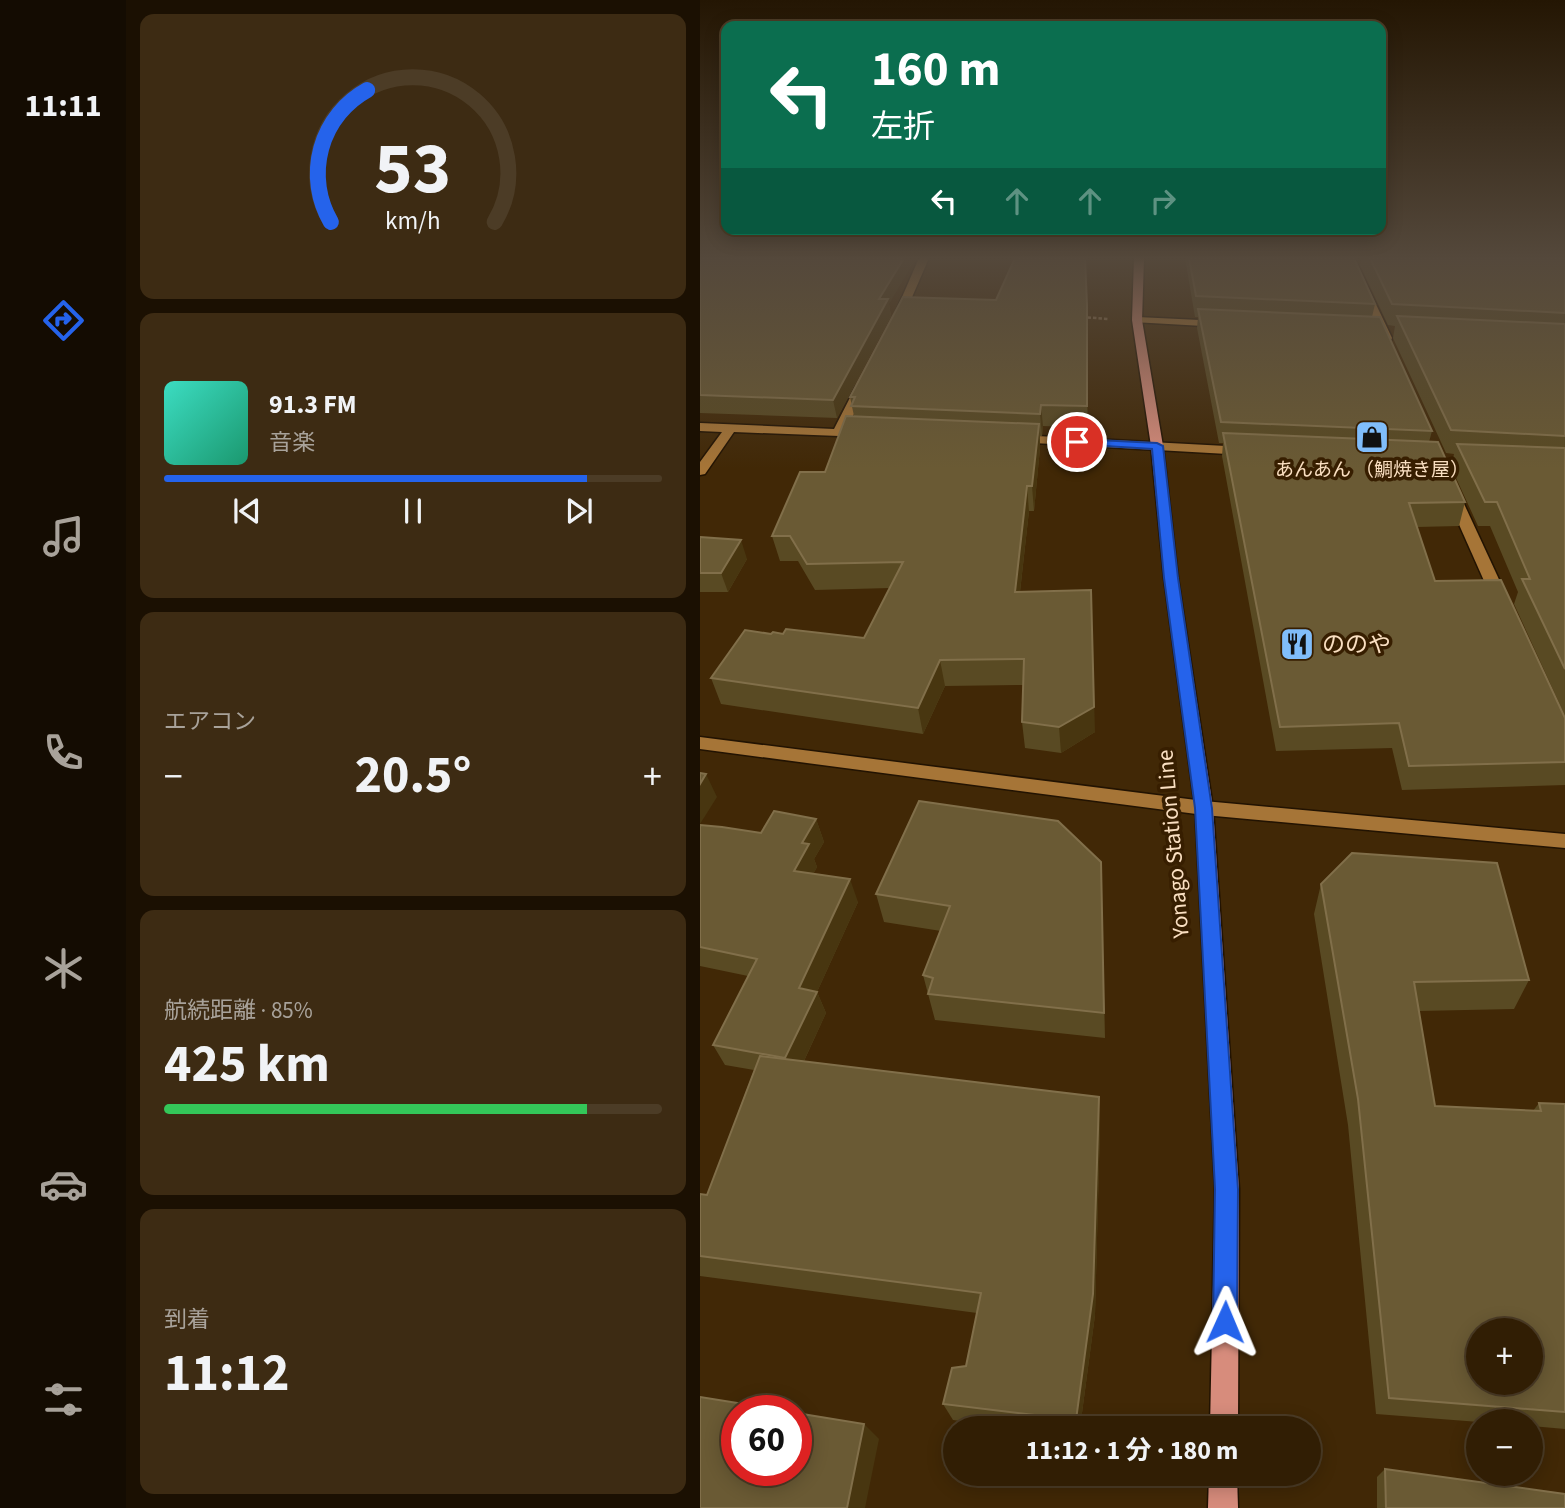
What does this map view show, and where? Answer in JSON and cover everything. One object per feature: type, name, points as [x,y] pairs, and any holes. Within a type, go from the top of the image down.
[{"type":"main road","name":"Yonago Station Line","points":[[1138,328],[1157,446],[1171,578],[1204,808],[1227,1189],[1224,1416]]},
{"type":"main road","points":[[1223,1486],[1223,1508]]},
{"type":"street","points":[[1383,328],[1393,354]]},
{"type":"street","points":[[838,433],[868,376]]},
{"type":"street","points":[[700,427],[879,434]]},
{"type":"street","points":[[700,471],[731,428]]},
{"type":"street","points":[[1001,439],[1264,452]]},
{"type":"street","points":[[1448,484],[1510,619]]},
{"type":"street","points":[[700,743],[1204,808],[1565,841]]},
{"type":"building","points":[[700,328],[872,328],[833,400],[700,395]]},
{"type":"building","points":[[886,328],[1087,328],[1087,406],[1041,405],[1040,414],[851,406],[855,397],[850,397]]},
{"type":"building","points":[[1202,328],[1385,328],[1432,431],[1221,422]]},
{"type":"building","points":[[1403,328],[1565,328],[1565,436],[1451,430]]},
{"type":"building","points":[[846,416],[1039,424],[1032,486],[1027,486],[1015,592],[1091,590],[1094,707],[1059,727],[1022,722],[1024,659],[940,660],[918,708],[711,678],[745,630],[783,634],[786,629],[864,638],[903,562],[807,564],[790,536],[772,536],[800,472],[825,472]]},
{"type":"building","points":[[1223,433],[1438,442],[1465,502],[1409,503],[1435,581],[1501,580],[1565,718],[1565,762],[1409,766],[1399,723],[1280,727]]},
{"type":"building","points":[[1457,444],[1565,448],[1565,669],[1522,579],[1530,579],[1497,502],[1485,502]]},
{"type":"building","points":[[700,537],[741,540],[721,573],[700,573]]},
{"type":"building","points":[[700,773],[706,774],[700,784]]},
{"type":"building","points":[[919,801],[1058,821],[1101,862],[1104,1013],[928,994],[933,978],[923,975],[950,906],[876,894]]},
{"type":"building","points":[[774,811],[816,819],[802,843],[809,844],[794,871],[850,879],[799,988],[817,992],[785,1058],[713,1045],[757,959],[700,947],[700,825],[761,833]]},
{"type":"building","points":[[1352,853],[1497,863],[1529,980],[1414,982],[1435,1106],[1541,1111],[1539,1103],[1565,1104],[1565,1412],[1389,1398],[1358,1099],[1321,884]]},
{"type":"building","points":[[760,1056],[1099,1097],[1093,1294],[1077,1416],[1043,1416],[943,1404],[952,1368],[966,1366],[981,1293],[700,1256],[700,1194],[707,1195]]},
{"type":"building","points":[[700,1397],[721,1400],[721,1486],[812,1486],[812,1416],[864,1424],[847,1508],[700,1508]]},
{"type":"building","points":[[1385,1469],[1466,1480],[1466,1486],[1507,1486],[1565,1494],[1565,1508],[1386,1508]]},
{"type":"place","name":"あんあん （鯛焼き屋）","points":[[1372,437]]},
{"type":"place","name":"ののや","points":[[1297,644]]},
{"type":"route","points":[[1077,442],[1157,446],[1171,578],[1204,808],[1227,1189],[1225,1322]]}]
